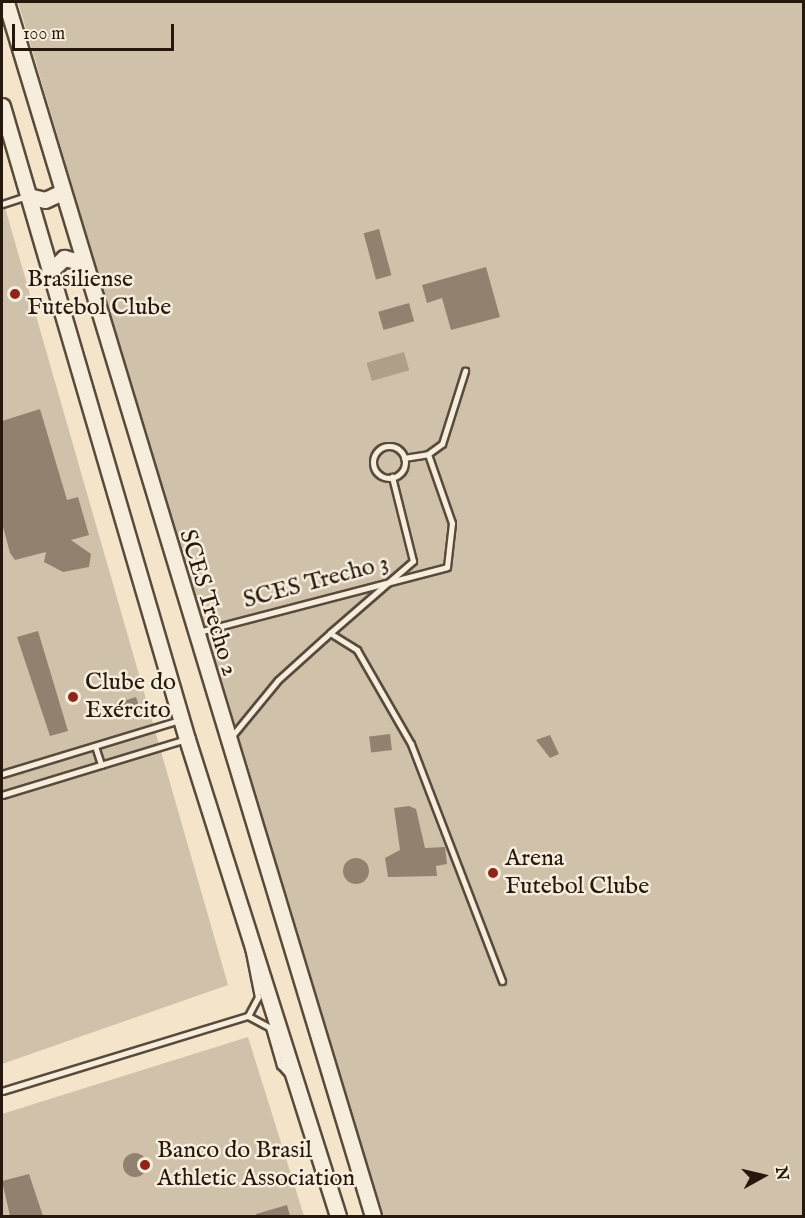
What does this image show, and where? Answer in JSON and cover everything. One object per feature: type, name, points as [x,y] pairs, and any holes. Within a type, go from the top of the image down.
[{"type":"main road","name":"SCES Trecho 2","points":[[6,2],[226,742],[373,1216]]},
{"type":"main road","points":[[2,106],[187,739],[338,1216]]},
{"type":"main road","points":[[28,196],[45,201],[62,192]]},
{"type":"main road","points":[[49,272],[64,258],[84,263]]},
{"type":"lane","points":[[2,204],[28,196]]},
{"type":"lane","points":[[404,458],[428,454],[442,444],[465,371]]},
{"type":"lane","points":[[392,477],[376,471],[375,453],[391,446],[404,458]]},
{"type":"lane","name":"SCES Trecho 3","points":[[194,633],[447,567],[452,523],[428,454]]},
{"type":"lane","points":[[392,477],[402,470],[404,458]]},
{"type":"lane","points":[[226,742],[278,680],[330,633],[398,578],[413,561],[412,544],[392,477]]},
{"type":"lane","points":[[330,633],[357,650],[390,699],[502,981]]},
{"type":"lane","points":[[2,774],[182,719]]},
{"type":"lane","points":[[2,795],[187,739]]},
{"type":"lane","points":[[95,746],[101,765]]},
{"type":"lane","points":[[248,1016],[258,997],[245,951],[249,933]]},
{"type":"lane","points":[[2,1091],[248,1016],[269,1027],[280,1065],[296,1082]]},
{"type":"shaded area","points":[[18,2],[803,2],[803,1216],[384,1216],[284,903]]},
{"type":"shaded area","name":"Clube do Exército","points":[[2,197],[228,985],[2,1064]]},
{"type":"shaded area","points":[[404,352],[409,370],[372,381],[367,363]]},
{"type":"shaded area","name":"Banco do Brasil Athletic Association","points":[[248,1037],[304,1216],[2,1216],[2,1114]]},
{"type":"building","points":[[379,229],[391,275],[376,280],[364,233]]},
{"type":"building","points":[[486,267],[500,317],[451,330],[442,298],[427,303],[422,285]]},
{"type":"building","points":[[409,303],[414,321],[383,330],[378,312]]},
{"type":"building","points":[[40,409],[67,500],[78,497],[89,535],[71,540],[91,554],[89,567],[63,572],[44,562],[46,552],[15,560],[10,553],[2,523],[2,421]]},
{"type":"building","points":[[38,631],[68,731],[50,736],[17,637]]},
{"type":"building","points":[[136,697],[139,706],[121,711],[118,703]]},
{"type":"building","points":[[390,734],[392,750],[371,752],[369,737]]},
{"type":"building","points":[[550,735],[559,754],[550,758],[536,740]]},
{"type":"building","points":[[409,806],[416,809],[425,848],[445,847],[447,864],[436,866],[437,876],[388,877],[385,858],[400,850],[394,808]]},
{"type":"building","points":[[356,858],[365,862],[369,871],[365,880],[356,884],[347,880],[343,871],[347,862]]},
{"type":"building","points":[[135,1153],[143,1157],[147,1165],[143,1173],[135,1177],[127,1173],[123,1165],[127,1157]]},
{"type":"building","points":[[29,1174],[43,1216],[10,1216],[2,1181]]},
{"type":"building","points":[[287,1205],[290,1216],[256,1216],[256,1214]]},
{"type":"place","name":"Brasiliense Futebol Clube","points":[[15,294]]},
{"type":"place","name":"Clube do Exército","points":[[73,697]]},
{"type":"place","name":"Arena Futebol Clube","points":[[493,873]]},
{"type":"place","name":"Banco do Brasil Athletic Association","points":[[145,1165]]}]
